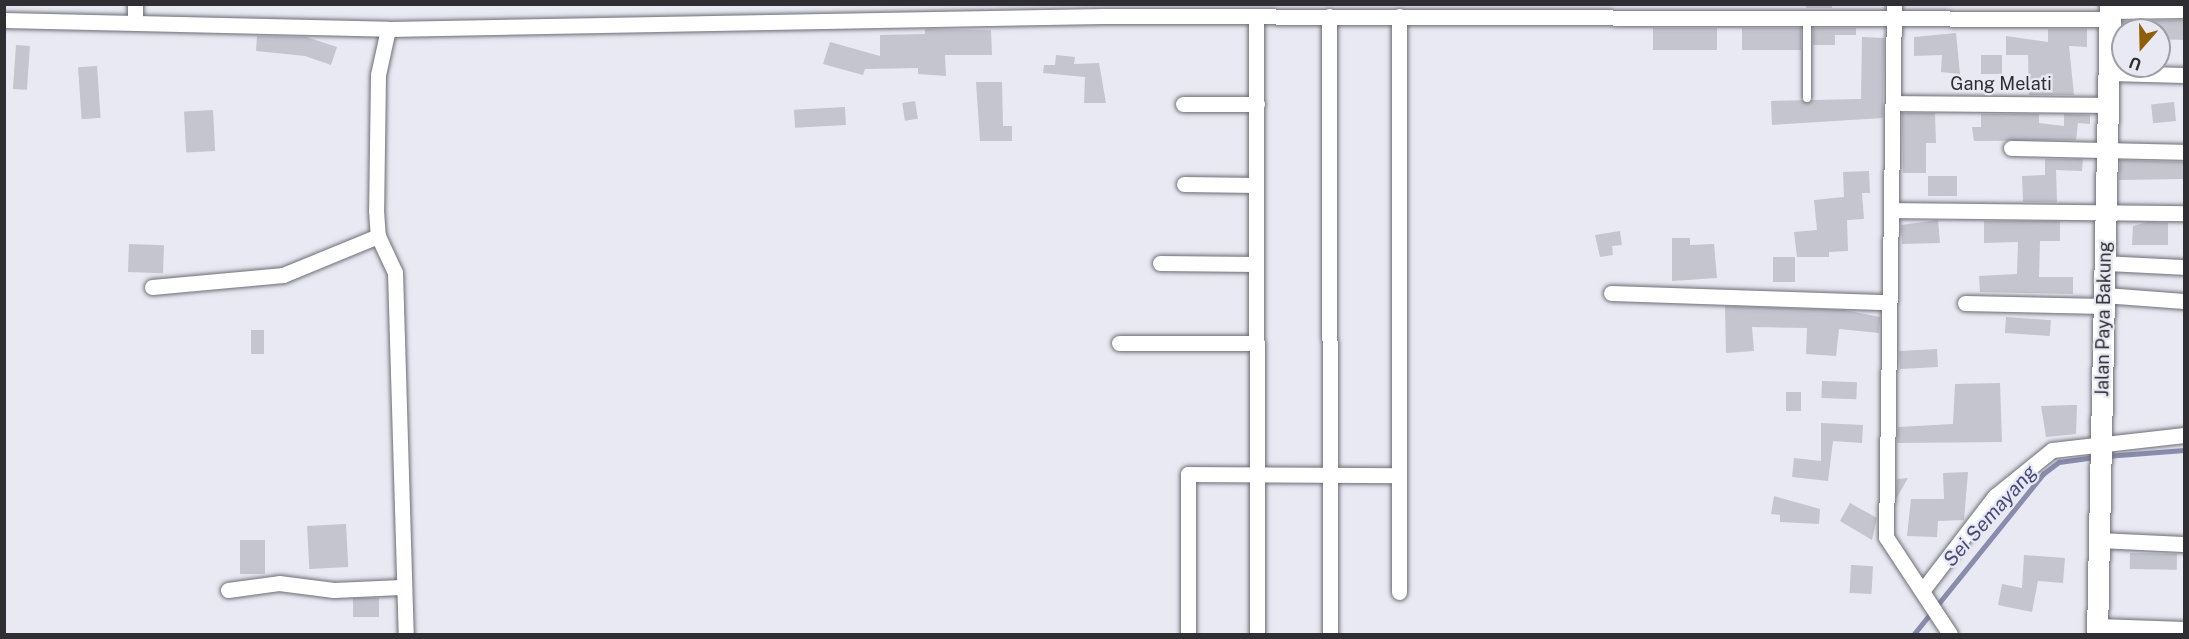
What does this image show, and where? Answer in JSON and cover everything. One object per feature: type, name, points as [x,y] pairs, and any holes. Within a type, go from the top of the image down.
[{"type":"main road","name":"Jalan Paya Bakung","points":[[2098,630],[2110,12]]},
{"type":"street","points":[[135,4],[135,23]]},
{"type":"street","points":[[4,20],[382,29],[1141,10],[1256,16],[1807,18],[1894,11],[2184,10]]},
{"type":"street","points":[[1894,11],[1886,537],[1950,634]]},
{"type":"street","points":[[1256,16],[1257,634]]},
{"type":"street","points":[[1329,16],[1330,634]]},
{"type":"street","points":[[1399,16],[1399,592]]},
{"type":"street","points":[[382,29],[378,75],[378,236],[395,272],[401,587],[406,634]]},
{"type":"street","points":[[2109,73],[2184,75]]},
{"type":"street","name":"Gang Melati","points":[[1894,103],[2108,105]]},
{"type":"street","points":[[1183,104],[1257,104]]},
{"type":"street","points":[[2011,148],[2107,148],[2184,152]]},
{"type":"street","points":[[1185,184],[1256,185]]},
{"type":"street","points":[[1892,210],[2106,209],[2184,213]]},
{"type":"street","points":[[152,288],[284,275],[378,236]]},
{"type":"street","points":[[1160,263],[1256,264]]},
{"type":"street","points":[[2105,263],[2184,267]]},
{"type":"street","points":[[1611,293],[1888,302]]},
{"type":"street","points":[[1965,303],[2184,301]]},
{"type":"street","points":[[1119,343],[1257,343]]},
{"type":"street","points":[[1929,602],[1988,504],[2037,459],[2060,447],[2101,447],[2184,435]]},
{"type":"street","points":[[1188,634],[1188,474],[1399,475]]},
{"type":"street","points":[[2099,540],[2182,544]]},
{"type":"street","points":[[228,590],[279,583],[334,590],[401,587]]},
{"type":"street","points":[[2098,630],[2184,629]]},
{"type":"lane","points":[[1807,18],[1807,98]]},
{"type":"building","points":[[1806,4],[1832,4],[1832,8],[1806,8]]},
{"type":"building","points":[[2171,20],[2184,20],[2184,40],[2171,39]]},
{"type":"building","points":[[1653,28],[1717,28],[1717,50],[1653,50]]},
{"type":"building","points":[[1742,28],[1801,28],[1801,50],[1742,50]]},
{"type":"building","points":[[1813,28],[1856,28],[1856,35],[1835,35],[1835,45],[1813,45]]},
{"type":"building","points":[[925,29],[991,30],[992,55],[945,55],[946,76],[918,74],[918,68],[865,69],[863,75],[823,64],[830,42],[880,56],[880,35],[925,34]]},
{"type":"building","points":[[2048,29],[2087,29],[2087,47],[2069,46],[2074,95],[2029,95],[2028,55],[2006,55],[2006,36],[2048,42]]},
{"type":"building","points":[[1956,33],[1960,74],[1941,72],[1942,55],[1914,56],[1914,37]]},
{"type":"building","points":[[257,36],[306,37],[337,47],[331,65],[305,56],[256,51]]},
{"type":"building","points":[[1862,37],[1884,38],[1883,118],[1772,125],[1771,101],[1861,99]]},
{"type":"building","points":[[16,45],[30,46],[27,90],[13,89]]},
{"type":"building","points":[[1056,55],[1075,57],[1074,64],[1099,63],[1106,103],[1084,103],[1085,77],[1043,73],[1044,65],[1055,65]]},
{"type":"building","points":[[1981,55],[2002,55],[2002,74],[1981,74]]},
{"type":"building","points":[[97,66],[101,118],[82,119],[78,67]]},
{"type":"building","points":[[976,82],[1002,82],[1003,126],[1012,126],[1012,141],[980,141]]},
{"type":"building","points":[[915,101],[918,119],[905,121],[902,103]]},
{"type":"building","points":[[2174,102],[2176,121],[2153,123],[2151,104]]},
{"type":"building","points":[[845,107],[846,125],[795,128],[794,110]]},
{"type":"building","points":[[213,110],[215,151],[186,152],[184,112]]},
{"type":"building","points":[[1902,113],[1935,113],[1936,143],[1926,143],[1926,173],[1903,173]]},
{"type":"building","points":[[1981,114],[2039,114],[2039,123],[2064,126],[2064,114],[2090,115],[2090,124],[2078,123],[2076,140],[1974,141],[1972,127],[1981,127]]},
{"type":"building","points":[[2045,159],[2083,159],[2082,171],[2056,170],[2057,202],[2023,202],[2022,176],[2045,175]]},
{"type":"building","points":[[2120,160],[2184,162],[2184,179],[2119,180]]},
{"type":"building","points":[[1869,171],[1870,193],[1862,193],[1864,219],[1847,220],[1848,251],[1829,252],[1829,257],[1797,257],[1794,232],[1817,230],[1814,200],[1844,197],[1843,172]]},
{"type":"building","points":[[1928,176],[1957,176],[1957,196],[1928,196]]},
{"type":"building","points":[[1938,220],[1940,243],[1902,244],[1901,225]]},
{"type":"building","points":[[1984,221],[2060,221],[2060,241],[2040,241],[2039,277],[2073,277],[2073,294],[1980,292],[1979,276],[2017,274],[2018,242],[1984,243]]},
{"type":"building","points":[[2148,222],[2168,223],[2168,245],[2132,245],[2133,226]]},
{"type":"building","points":[[1620,231],[1622,245],[1612,246],[1613,255],[1600,257],[1595,235]]},
{"type":"building","points":[[1672,238],[1690,238],[1690,245],[1714,244],[1717,278],[1672,281]]},
{"type":"building","points":[[129,244],[164,245],[163,273],[128,272]]},
{"type":"building","points":[[1773,257],[1795,257],[1795,282],[1773,282]]},
{"type":"building","points":[[1725,306],[1844,310],[1880,317],[1879,333],[1839,329],[1836,356],[1806,354],[1807,328],[1752,327],[1754,351],[1726,353]]},
{"type":"building","points":[[2006,317],[2051,320],[2050,336],[2005,333]]},
{"type":"building","points":[[251,330],[264,330],[264,354],[251,354]]},
{"type":"building","points":[[1937,349],[1938,367],[1900,369],[1899,351]]},
{"type":"building","points":[[1822,381],[1857,382],[1856,399],[1821,398]]},
{"type":"building","points":[[2000,383],[2002,442],[1897,443],[1898,427],[1953,424],[1955,384]]},
{"type":"building","points":[[1786,392],[1801,392],[1801,411],[1786,411]]},
{"type":"building","points":[[2077,405],[2076,434],[2046,437],[2041,406]]},
{"type":"building","points":[[1821,423],[1863,425],[1862,443],[1833,441],[1828,481],[1792,477],[1794,458],[1821,461]]},
{"type":"building","points":[[1968,472],[1964,520],[1938,521],[1937,537],[1907,536],[1911,499],[1944,499],[1943,473]]},
{"type":"building","points":[[1908,478],[1896,499],[1897,479]]},
{"type":"building","points":[[1774,496],[1820,509],[1819,524],[1780,522],[1780,515],[1771,514]]},
{"type":"building","points":[[1850,503],[1877,518],[1872,540],[1840,521]]},
{"type":"building","points":[[346,524],[348,567],[309,569],[307,526]]},
{"type":"building","points":[[240,540],[265,540],[265,574],[240,574]]},
{"type":"building","points":[[2130,553],[2177,554],[2177,570],[2130,569]]},
{"type":"building","points":[[2024,555],[2065,558],[2063,583],[2038,581],[2032,612],[1998,605],[2002,584],[2022,588]]},
{"type":"building","points":[[1851,565],[1873,566],[1872,594],[1850,593]]},
{"type":"building","points":[[353,598],[379,598],[379,617],[353,617]]},
{"type":"waterway","name":"Sei Semayang","points":[[2106,456],[2184,450]]},
{"type":"waterway","name":"Sei Semayang","points":[[1914,634],[2043,474],[2059,462],[2095,457]]}]
